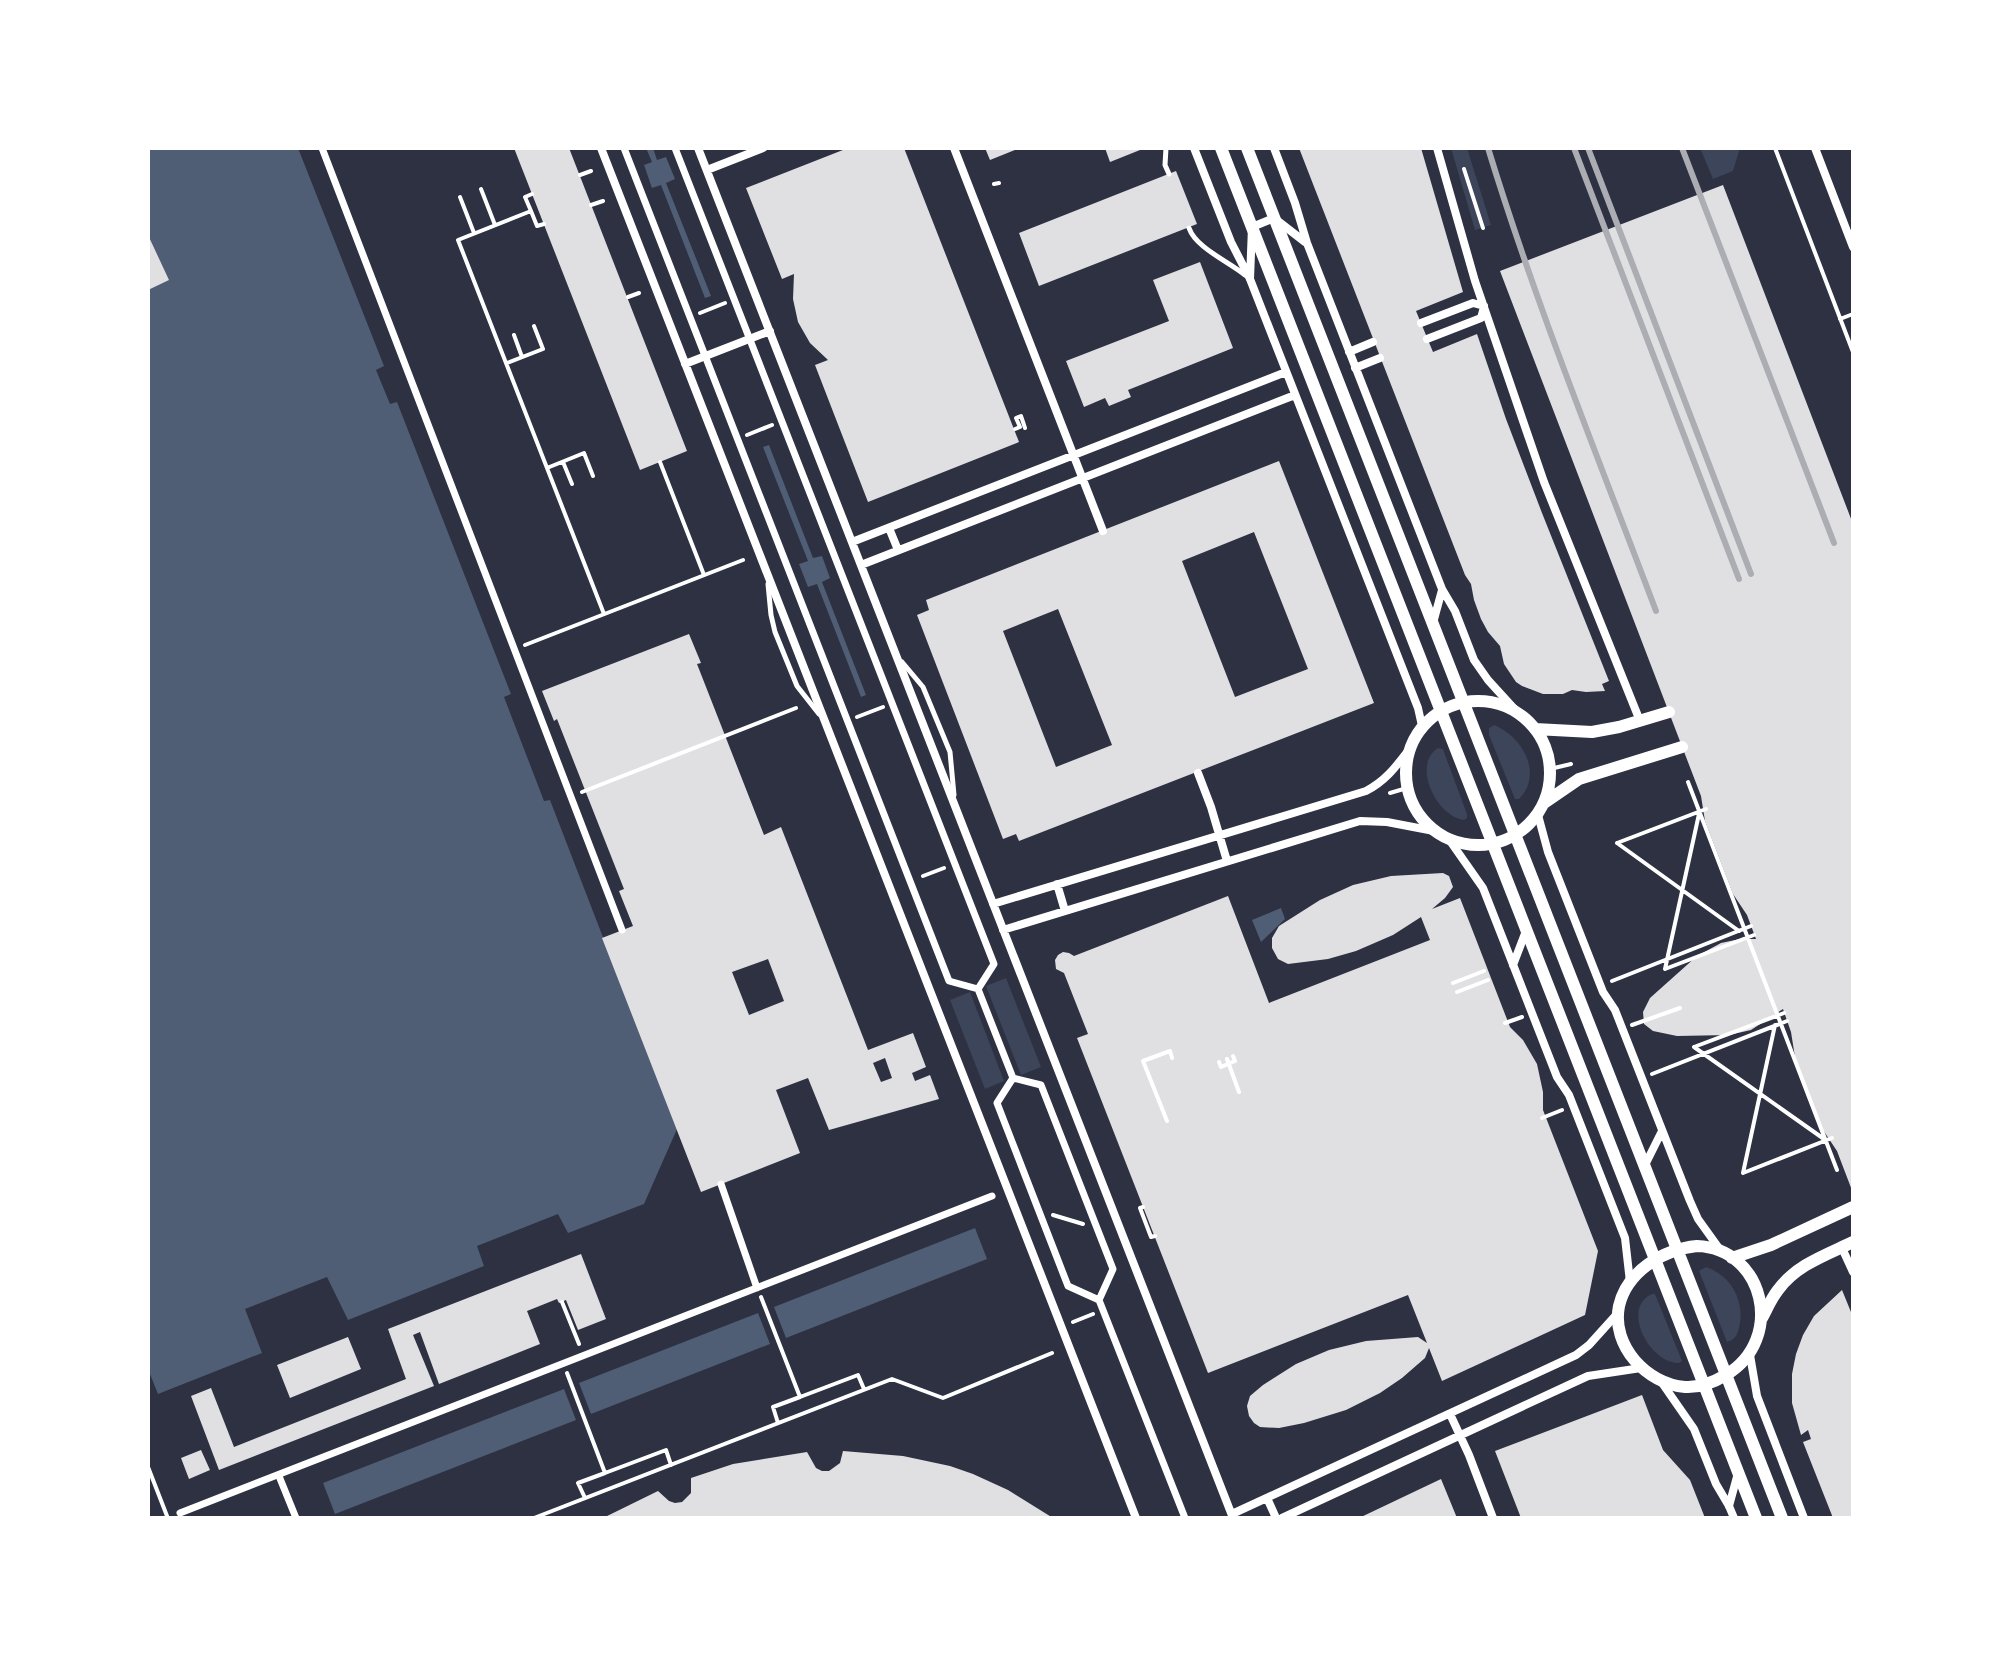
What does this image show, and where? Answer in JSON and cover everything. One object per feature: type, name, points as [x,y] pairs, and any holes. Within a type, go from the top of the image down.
[{"type":"main road","points":[[1221,148],[1756,1518]]},
{"type":"main road","points":[[1247,148],[1782,1518]]},
{"type":"main road","points":[[1541,809],[1550,769],[1546,750],[1535,729],[1519,714],[1499,705],[1482,701],[1441,710],[1422,726],[1408,751],[1405,779],[1414,807],[1434,831],[1473,845],[1493,843],[1515,835],[1529,826],[1541,809],[1579,779],[1682,747]]},
{"type":"main road","points":[[1535,729],[1592,732],[1669,712]]},
{"type":"main road","points":[[1727,1254],[1771,1245],[1853,1207]]},
{"type":"main road","points":[[1762,1318],[1787,1279],[1806,1264],[1847,1245]]},
{"type":"main road","points":[[1709,1246],[1727,1254],[1744,1269],[1753,1283],[1760,1300],[1762,1318],[1750,1355],[1739,1367],[1704,1384],[1683,1387],[1660,1380],[1641,1368],[1625,1345],[1618,1314],[1620,1303],[1637,1273],[1655,1259],[1677,1249],[1709,1246]]},
{"type":"street","points":[[322,148],[622,930]]},
{"type":"street","points":[[601,148],[1136,1518]]},
{"type":"street","points":[[624,148],[949,981],[978,989]]},
{"type":"street","points":[[675,148],[994,964],[978,989]]},
{"type":"street","points":[[698,148],[1232,1516],[1576,1355],[1618,1314]]},
{"type":"street","points":[[707,170],[742,152],[763,148]]},
{"type":"street","points":[[954,148],[1103,531]]},
{"type":"street","points":[[1194,148],[1231,242],[1250,279],[1418,708],[1422,726]]},
{"type":"street","points":[[1274,148],[1307,243],[1442,589],[1455,611],[1474,660],[1519,714]]},
{"type":"street","points":[[1437,148],[1484,306],[1544,482],[1640,721]]},
{"type":"street","points":[[1815,148],[1853,247]]},
{"type":"street","points":[[1250,279],[1252,227],[1274,218],[1307,243]]},
{"type":"street","points":[[1421,323],[1473,303],[1484,306]]},
{"type":"street","points":[[1427,339],[1481,318],[1484,306]]},
{"type":"street","points":[[685,364],[770,331]]},
{"type":"street","points":[[1349,352],[1373,342]]},
{"type":"street","points":[[1355,368],[1380,358]]},
{"type":"street","points":[[852,542],[1286,372]]},
{"type":"street","points":[[861,565],[1295,395]]},
{"type":"street","points":[[889,528],[898,550]]},
{"type":"street","points":[[1433,624],[1442,589]]},
{"type":"street","points":[[993,904],[1366,791],[1390,775],[1408,751]]},
{"type":"street","points":[[1198,773],[1227,861]]},
{"type":"street","points":[[1541,809],[1548,852],[1603,992],[1615,1010],[1690,1201],[1698,1219],[1727,1254]]},
{"type":"street","points":[[1003,930],[1360,821],[1387,822],[1434,831]]},
{"type":"street","points":[[1448,838],[1483,888],[1557,1077],[1569,1095],[1625,1238],[1630,1283]]},
{"type":"street","points":[[1057,884],[1065,911]]},
{"type":"street","points":[[1513,965],[1527,930]]},
{"type":"street","points":[[978,989],[1013,1078]]},
{"type":"street","points":[[1013,1078],[997,1103],[1068,1286],[1099,1300],[1185,1518]]},
{"type":"street","points":[[1013,1078],[1041,1085],[1113,1269],[1099,1300]]},
{"type":"street","points":[[1644,1165],[1662,1131]]},
{"type":"street","points":[[721,1184],[757,1288]]},
{"type":"street","points":[[180,1513],[992,1196]]},
{"type":"street","points":[[1847,1245],[1853,1272]]},
{"type":"street","points":[[1750,1355],[1757,1396],[1804,1518]]},
{"type":"street","points":[[1267,1498],[1279,1518],[1588,1376],[1641,1368]]},
{"type":"street","points":[[1660,1380],[1694,1429],[1716,1484],[1734,1518]]},
{"type":"street","points":[[1450,1414],[1493,1518]]},
{"type":"street","points":[[1729,1506],[1738,1472]]},
{"type":"street","points":[[279,1476],[296,1518]]},
{"type":"lane","points":[[1166,148],[1165,165],[1169,174]]},
{"type":"lane","points":[[1189,228],[1199,243],[1250,279]]},
{"type":"lane","points":[[765,568],[775,632],[797,686],[826,724]]},
{"type":"lane","points":[[895,652],[923,687],[950,752],[956,808]]},
{"type":"path","points":[[1775,148],[1853,352]]},
{"type":"path","points":[[1464,169],[1483,228]]},
{"type":"path","points":[[580,175],[591,171]]},
{"type":"path","points":[[481,189],[495,225]]},
{"type":"path","points":[[532,194],[525,197],[537,226],[544,224]]},
{"type":"path","points":[[460,197],[474,233]]},
{"type":"path","points":[[591,205],[603,201]]},
{"type":"path","points":[[531,211],[458,240],[604,614]]},
{"type":"path","points":[[628,297],[639,293]]},
{"type":"path","points":[[701,313],[723,304]]},
{"type":"path","points":[[1840,319],[1853,314]]},
{"type":"path","points":[[507,363],[543,349],[534,326]]},
{"type":"path","points":[[514,335],[522,357]]},
{"type":"path","points":[[1015,429],[1020,427],[1016,418],[1021,416],[1025,428]]},
{"type":"path","points":[[749,435],[771,426]]},
{"type":"path","points":[[547,468],[584,453],[593,476]]},
{"type":"path","points":[[563,462],[572,484]]},
{"type":"path","points":[[660,462],[704,576]]},
{"type":"path","points":[[515,649],[743,560]]},
{"type":"path","points":[[571,796],[796,708]]},
{"type":"path","points":[[859,716],[881,708]]},
{"type":"path","points":[[1688,782],[1781,1014],[1837,1170]]},
{"type":"path","points":[[1706,809],[1617,843],[1748,937]]},
{"type":"path","points":[[1700,812],[1665,969],[1754,935]]},
{"type":"path","points":[[910,881],[955,864]]},
{"type":"path","points":[[1607,983],[1751,926]]},
{"type":"path","points":[[1453,983],[1484,971]]},
{"type":"path","points":[[1457,992],[1488,980]]},
{"type":"path","points":[[1630,1026],[1680,1008]]},
{"type":"path","points":[[1505,1023],[1535,1011]]},
{"type":"path","points":[[1781,1014],[1743,1173],[1832,1138]]},
{"type":"path","points":[[1781,1014],[1694,1047],[1826,1141]]},
{"type":"path","points":[[1643,1078],[1787,1021]]},
{"type":"path","points":[[1167,1121],[1143,1061],[1170,1051],[1172,1058]]},
{"type":"path","points":[[1219,1062],[1221,1067],[1235,1061],[1233,1056]]},
{"type":"path","points":[[1153,1057],[1156,1064]]},
{"type":"path","points":[[1228,1062],[1239,1092]]},
{"type":"path","points":[[1542,1118],[1570,1107]]},
{"type":"path","points":[[1143,1207],[1140,1208],[1152,1233]]},
{"type":"path","points":[[1039,1210],[1097,1228]]},
{"type":"path","points":[[757,1288],[800,1397]]},
{"type":"path","points":[[562,1302],[574,1331]]},
{"type":"path","points":[[1073,1322],[1103,1310]]},
{"type":"path","points":[[534,1518],[892,1379],[943,1398],[1052,1353]]},
{"type":"path","points":[[563,1363],[605,1473]]},
{"type":"path","points":[[778,1423],[773,1407],[858,1375],[864,1389]]},
{"type":"path","points":[[585,1498],[578,1483],[666,1450],[671,1465]]},
{"type":"path","points":[[148,1467],[168,1518]]},
{"type":"shaded area","points":[[148,148],[298,148],[384,366],[376,370],[390,404],[397,402],[511,694],[504,697],[544,801],[550,800],[677,1129],[644,1204],[568,1233],[558,1214],[477,1246],[484,1266],[348,1320],[327,1277],[245,1309],[262,1353],[158,1394],[148,1369]]},
{"type":"shaded area","points":[[646,148],[653,148],[657,160],[666,157],[675,179],[666,183],[711,296],[705,298],[661,185],[652,188],[644,165],[652,162]]},
{"type":"shaded area","points":[[1451,148],[1467,148],[1491,225],[1475,230]]},
{"type":"shaded area","points":[[1700,148],[1740,148],[1733,171],[1713,179]]},
{"type":"shaded area","points":[[769,445],[813,558],[822,556],[830,578],[822,582],[866,695],[861,697],[817,584],[808,587],[799,564],[808,561],[763,447]]},
{"type":"shaded area","points":[[1494,725],[1513,738],[1526,757],[1530,778],[1519,799],[1515,799],[1489,735],[1489,728]]},
{"type":"shaded area","points":[[1438,748],[1443,749],[1467,814],[1464,820],[1445,810],[1431,789],[1427,766],[1430,756]]},
{"type":"shaded area","points":[[1281,908],[1285,919],[1261,942],[1252,920]]},
{"type":"shaded area","points":[[1006,978],[1041,1067],[1021,1075],[986,986]]},
{"type":"shaded area","points":[[970,992],[1004,1081],[985,1089],[950,1000]]},
{"type":"shaded area","points":[[975,1228],[987,1259],[786,1338],[774,1307]]},
{"type":"shaded area","points":[[1706,1267],[1728,1282],[1740,1305],[1738,1333],[1727,1342],[1699,1271]]},
{"type":"shaded area","points":[[1655,1294],[1682,1361],[1679,1363],[1658,1355],[1643,1334],[1639,1311],[1643,1301]]},
{"type":"shaded area","points":[[758,1313],[770,1344],[591,1414],[579,1383]]},
{"type":"shaded area","points":[[564,1389],[576,1420],[335,1514],[323,1483]]},
{"type":"building","points":[[514,148],[569,148],[687,451],[640,470]]},
{"type":"building","points":[[848,148],[904,148],[1019,442],[868,502],[815,365],[828,360],[810,343],[798,322],[793,299],[794,274],[782,279],[746,188]]},
{"type":"building","points":[[985,148],[1020,148],[990,160]]},
{"type":"building","points":[[1105,148],[1145,148],[1110,162]]},
{"type":"building","points":[[1299,148],[1421,148],[1463,292],[1416,311],[1433,352],[1477,334],[1506,419],[1609,681],[1602,684],[1605,691],[1572,690],[1563,694],[1543,694],[1516,682],[1504,664],[1500,646],[1481,619],[1471,584]]},
{"type":"building","points":[[1176,171],[1197,224],[1039,286],[1019,233]]},
{"type":"building","points":[[1723,185],[1853,524],[1853,1193],[1837,1151],[1823,1130],[1795,1057],[1783,1009],[1751,1030],[1729,1035],[1677,1036],[1653,1031],[1644,1024],[1643,1012],[1650,998],[1697,956],[1721,943],[1756,939],[1747,915],[1733,894],[1705,821],[1701,796],[1500,271]]},
{"type":"building","points":[[148,235],[169,280],[148,290]]},
{"type":"building","points":[[1200,262],[1233,348],[1128,390],[1131,397],[1109,406],[1105,398],[1084,407],[1066,361],[1169,321],[1153,280]]},
{"type":"building","points":[[1279,461],[1374,703],[1019,841],[1016,834],[1003,839],[917,615],[929,610],[926,600]],"holes":[[[1254,532],[1308,669],[1235,697],[1182,561]],[[1058,609],[1112,745],[1056,767],[1003,631]]]},
{"type":"building","points":[[689,634],[701,663],[697,664],[764,835],[781,827],[868,1050],[913,1033],[926,1067],[912,1073],[915,1081],[930,1075],[939,1099],[829,1130],[808,1078],[776,1090],[800,1153],[701,1192],[602,938],[633,926],[619,891],[624,889],[557,719],[554,721],[542,691]],"holes":[[[768,959],[784,1001],[749,1015],[732,972]],[[885,1058],[892,1078],[881,1082],[873,1063]]]},
{"type":"building","points":[[1443,873],[1449,876],[1453,887],[1432,909],[1460,898],[1510,1027],[1523,1040],[1537,1064],[1543,1110],[1598,1251],[1585,1315],[1442,1381],[1429,1348],[1425,1358],[1402,1378],[1346,1410],[1279,1428],[1260,1427],[1249,1416],[1247,1406],[1250,1396],[1296,1364],[1329,1350],[1366,1341],[1418,1337],[1427,1343],[1408,1295],[1208,1373],[1077,1038],[1088,1034],[1064,973],[1056,969],[1055,960],[1063,952],[1074,956],[1228,896],[1269,1003],[1430,940],[1421,917],[1393,935],[1356,951],[1328,959],[1288,964],[1278,959],[1272,948],[1272,938],[1279,926],[1320,900],[1353,885],[1391,876]]},
{"type":"building","points":[[581,1254],[606,1319],[578,1330],[566,1300],[559,1303],[557,1299],[527,1311],[540,1344],[439,1384],[420,1332],[413,1335],[434,1386],[219,1470],[191,1396],[211,1388],[234,1447],[406,1379],[388,1329]]},
{"type":"building","points":[[1842,1290],[1853,1317],[1853,1518],[1833,1518],[1803,1442],[1811,1439],[1808,1430],[1801,1435],[1792,1403],[1792,1374],[1803,1335],[1814,1316]]},
{"type":"building","points":[[348,1337],[361,1369],[290,1398],[277,1365]]},
{"type":"building","points":[[1642,1395],[1663,1450],[1690,1480],[1705,1518],[1521,1518],[1495,1451]]},
{"type":"building","points":[[201,1450],[210,1470],[189,1479],[181,1458]]},
{"type":"building","points":[[843,1451],[903,1456],[950,1466],[1008,1490],[1053,1518],[603,1518],[658,1491],[669,1501],[682,1502],[691,1493],[691,1478],[733,1464],[807,1452],[816,1468],[829,1471],[840,1463]]},
{"type":"building","points":[[1441,1479],[1457,1518],[1359,1518]]},
{"type":"railway","points":[[1488,148],[1547,323],[1656,611]]},
{"type":"railway","points":[[1574,148],[1739,579]]},
{"type":"railway","points":[[1588,148],[1751,574]]},
{"type":"railway","points":[[1682,148],[1834,543]]}]
